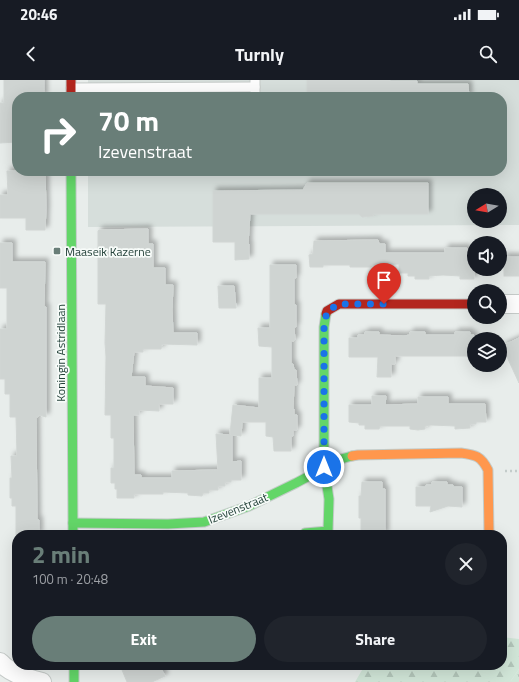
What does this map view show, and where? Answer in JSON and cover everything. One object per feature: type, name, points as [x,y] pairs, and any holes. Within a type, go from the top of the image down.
[{"type":"street","name":"Koningin Astridlaan","points":[[71,176],[73,530]]},
{"type":"street","points":[[328,530],[328,499],[324,467],[324,327],[327,311],[339,304],[467,304]]},
{"type":"street","points":[[507,304],[519,304]]},
{"type":"street","name":"Izevenstraat","points":[[73,523],[168,524],[204,522],[249,506],[341,459],[358,455],[461,453],[476,455],[484,461],[488,470],[489,530]]},
{"type":"street","points":[[0,662],[5,668],[22,676],[42,682]]},
{"type":"street","points":[[74,670],[74,682]]},
{"type":"lane","points":[[71,88],[255,84]]},
{"type":"shaded area","points":[[88,80],[519,80],[519,225],[507,225],[507,188],[467,188],[467,225],[88,227],[88,176],[507,176],[507,92],[88,92]]},
{"type":"green space","points":[[507,638],[519,639],[519,669],[510,682],[355,682],[362,670],[507,670]]},
{"type":"green space","points":[[519,669],[519,682],[510,682]]},
{"type":"building","points":[[4,80],[44,80],[44,92],[12,92],[12,142],[0,143],[0,103],[4,103]]},
{"type":"building","points":[[307,80],[390,80],[417,81],[417,84],[468,84],[469,92],[345,92],[307,92]]},
{"type":"building","points":[[7,171],[12,171],[12,176],[45,176],[45,230],[26,230],[26,218],[0,218],[0,195],[8,195]]},
{"type":"building","points":[[307,183],[428,183],[428,214],[373,214],[373,216],[362,217],[359,214],[250,214],[248,244],[249,259],[235,260],[235,242],[213,242],[213,191],[303,190]]},
{"type":"building","points":[[148,229],[148,244],[153,244],[153,268],[165,268],[165,285],[173,285],[173,333],[197,333],[197,345],[162,344],[161,349],[143,349],[143,352],[134,352],[131,377],[145,377],[145,386],[173,388],[173,404],[159,404],[159,411],[139,410],[139,415],[133,415],[134,475],[141,475],[141,478],[172,478],[172,471],[218,470],[216,434],[231,435],[233,405],[259,408],[259,378],[272,378],[272,347],[259,346],[258,328],[270,328],[270,265],[296,265],[296,278],[294,278],[294,305],[296,305],[296,327],[294,327],[295,340],[291,341],[291,364],[293,364],[294,370],[296,370],[297,385],[294,385],[293,409],[294,415],[297,415],[297,430],[293,430],[293,436],[291,436],[291,451],[274,451],[273,437],[266,436],[266,422],[242,422],[241,436],[232,435],[232,462],[241,461],[241,480],[231,480],[231,482],[225,482],[225,486],[218,486],[218,490],[209,490],[209,493],[203,493],[202,496],[188,495],[188,493],[163,492],[163,494],[134,494],[134,498],[117,498],[115,483],[111,483],[111,468],[114,468],[114,438],[111,438],[111,415],[105,415],[106,304],[98,304],[98,231]]},
{"type":"building","points":[[378,240],[379,244],[385,244],[385,253],[445,253],[445,248],[467,248],[467,276],[474,276],[474,279],[460,279],[460,276],[443,275],[429,276],[429,279],[415,279],[415,276],[408,276],[408,273],[399,273],[399,264],[372,265],[371,267],[323,265],[323,267],[310,267],[309,255],[313,254],[314,241]]},
{"type":"building","points":[[0,243],[12,243],[12,262],[45,262],[44,307],[46,307],[46,417],[39,415],[36,417],[37,520],[39,520],[39,530],[16,530],[16,506],[12,506],[12,498],[10,498],[10,478],[12,478],[11,456],[17,456],[16,417],[10,417],[10,394],[5,394],[5,379],[0,379],[0,329],[7,329],[7,288],[0,288]]},
{"type":"building","points":[[507,257],[519,257],[519,276],[507,276]]},
{"type":"building","points":[[218,286],[234,286],[236,308],[219,308]]},
{"type":"building","points":[[365,332],[379,332],[379,335],[404,336],[410,335],[410,332],[425,332],[425,335],[455,335],[455,332],[467,332],[467,356],[395,356],[395,364],[391,364],[391,377],[377,377],[378,357],[349,357],[349,338],[358,338],[358,335],[364,335]]},
{"type":"building","points":[[519,338],[519,383],[507,357],[507,344]]},
{"type":"building","points":[[372,396],[386,396],[385,405],[418,404],[418,397],[448,397],[448,404],[485,404],[486,422],[476,422],[476,424],[470,424],[470,428],[455,429],[455,426],[431,425],[425,426],[425,429],[418,430],[410,429],[410,426],[380,426],[379,429],[365,429],[365,425],[349,422],[349,405],[372,405]]},
{"type":"building","points":[[362,482],[382,482],[382,489],[385,489],[385,530],[361,530],[361,518],[359,518],[359,496],[361,496]]},
{"type":"building","points":[[432,482],[447,482],[447,485],[453,485],[453,487],[462,487],[462,507],[448,506],[430,512],[431,506],[416,506],[416,487],[426,487],[426,485],[432,485]]},
{"type":"building","points":[[122,670],[162,670],[165,676],[152,682],[127,682]]},
{"type":"traffic: fast","points":[[71,176],[73,530]]},
{"type":"traffic: fast","points":[[326,314],[324,327],[324,467],[329,499],[328,530]]},
{"type":"traffic: fast","points":[[73,523],[168,524],[204,522],[249,506],[341,459],[352,456]]},
{"type":"traffic: fast","points":[[74,670],[74,682]]},
{"type":"traffic: slow","points":[[352,456],[461,453],[478,457],[488,470],[489,530]]},
{"type":"traffic: jam","points":[[71,80],[71,92]]},
{"type":"traffic: jam","points":[[326,314],[327,311],[339,304],[467,304]]},
{"type":"place","name":"Maaseik Kazerne","points":[[57,251]]},
{"type":"route","points":[[324,467],[324,327],[327,311],[339,304],[384,304]]}]
